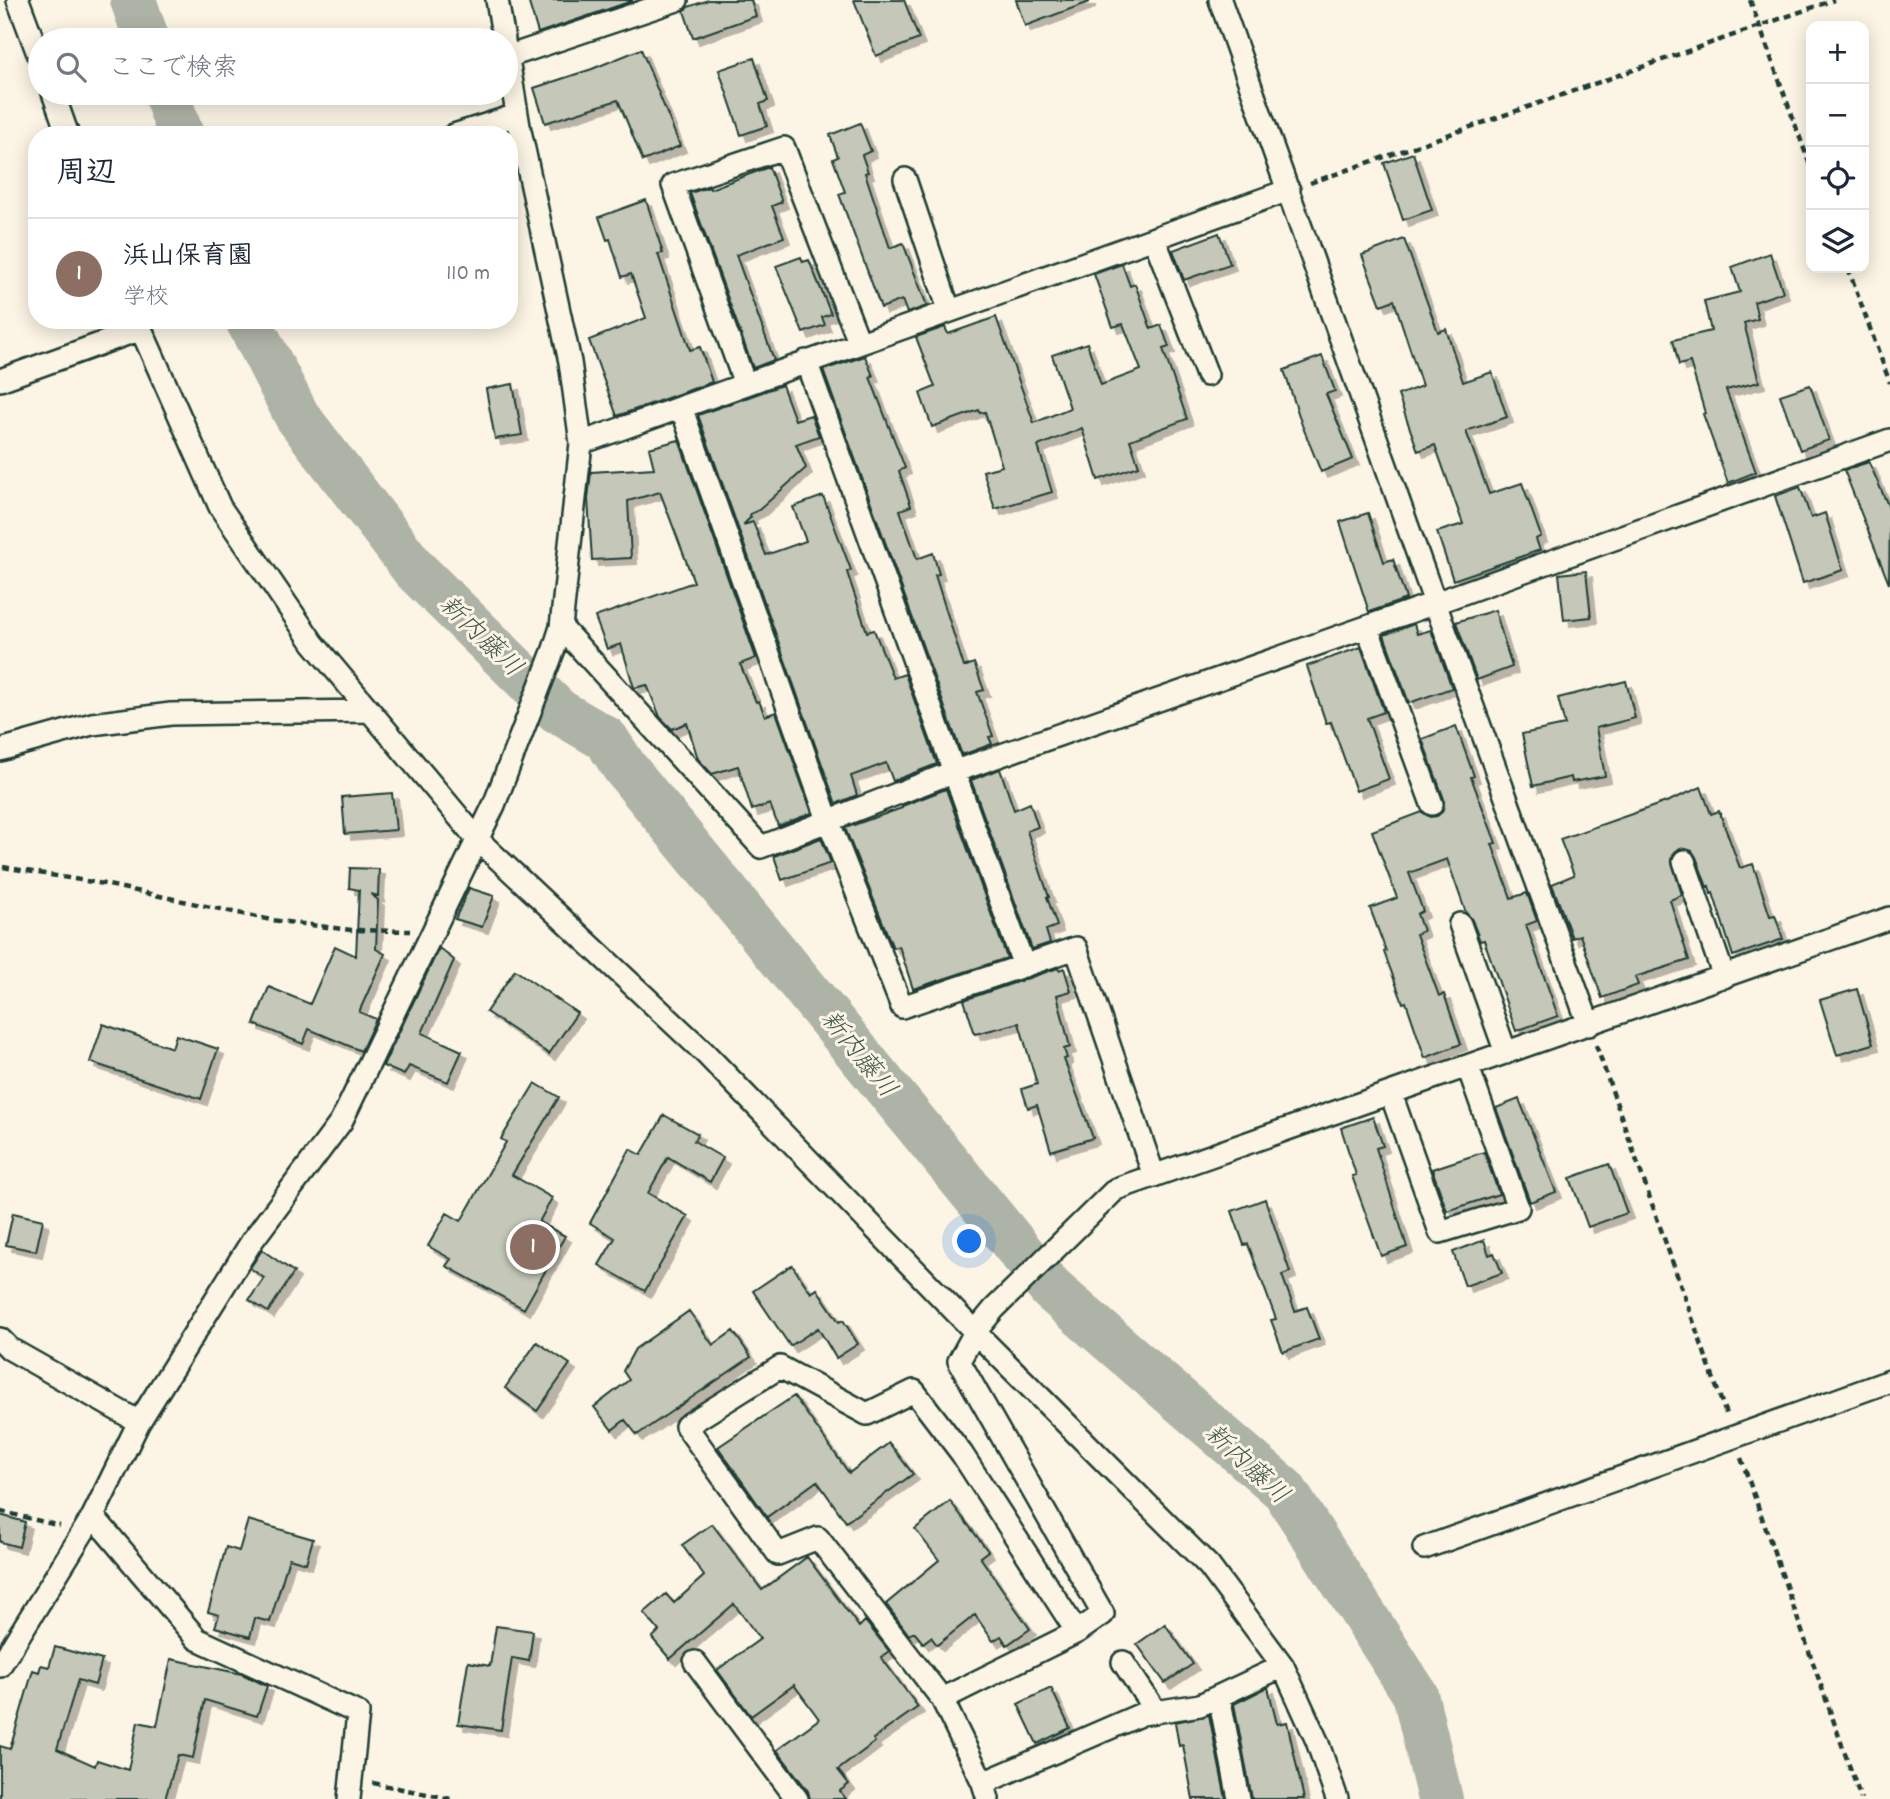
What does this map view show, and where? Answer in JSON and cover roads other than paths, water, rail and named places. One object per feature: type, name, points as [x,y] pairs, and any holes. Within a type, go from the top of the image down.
[{"type":"street","points":[[18,0],[28,28]]},
{"type":"street","points":[[497,0],[502,28]]},
{"type":"street","points":[[518,45],[677,0]]},
{"type":"street","points":[[1220,0],[1589,1025]]},
{"type":"street","points":[[57,105],[65,126]]},
{"type":"street","points":[[0,1666],[89,1524],[139,1422],[252,1241],[341,1122],[494,805],[555,649],[561,627],[581,443],[570,362],[515,105]]},
{"type":"street","points":[[482,126],[517,115]]},
{"type":"street","points":[[745,384],[674,185],[784,148],[859,342]]},
{"type":"street","points":[[905,179],[949,310]]},
{"type":"street","points":[[581,443],[1289,190]]},
{"type":"street","points":[[1154,238],[1207,375]]},
{"type":"street","points":[[0,380],[129,329]]},
{"type":"street","points":[[141,329],[220,506],[313,643],[478,840],[705,1053],[975,1332],[1209,1566],[1283,1666],[1317,1741],[1337,1799]]},
{"type":"street","points":[[806,361],[1024,966]]},
{"type":"street","points":[[681,407],[828,820],[902,1007],[1076,948],[1154,1176]]},
{"type":"street","points":[[561,627],[761,847],[953,772],[1890,440]]},
{"type":"street","points":[[1367,627],[1432,804]]},
{"type":"street","points":[[0,750],[92,724],[171,714],[369,711]]},
{"type":"street","points":[[1684,861],[1724,977]]},
{"type":"street","points":[[942,1699],[1077,1632],[1103,1614],[959,1361],[975,1332],[994,1309],[1116,1189],[1890,918]]},
{"type":"street","points":[[1460,924],[1506,1054]]},
{"type":"street","points":[[1391,1094],[1440,1232],[1518,1208],[1468,1067]]},
{"type":"street","points":[[0,1339],[10,1349],[139,1422]]},
{"type":"street","points":[[1077,1632],[962,1454],[914,1391],[867,1414],[780,1367],[686,1426],[778,1554],[818,1538],[942,1699],[985,1791],[1142,1714],[1199,1705],[1283,1666]]},
{"type":"street","points":[[1424,1548],[1890,1381]]},
{"type":"street","points":[[89,1524],[197,1639],[358,1713],[350,1789]]},
{"type":"street","points":[[695,1662],[797,1799]]},
{"type":"street","points":[[1123,1662],[1156,1712]]},
{"type":"street","points":[[1219,1696],[1240,1799]]},
{"type":"waterway","name":"新内藤川","points":[[133,0],[143,28]]},
{"type":"waterway","name":"新内藤川","points":[[170,105],[178,126]]},
{"type":"waterway","name":"新内藤川","points":[[253,329],[297,416],[414,569],[558,711],[606,739],[625,768],[1051,1289],[1284,1490],[1415,1694],[1440,1799]]},
{"type":"place","name":"浜山保育園","points":[[533,1247]]}]
